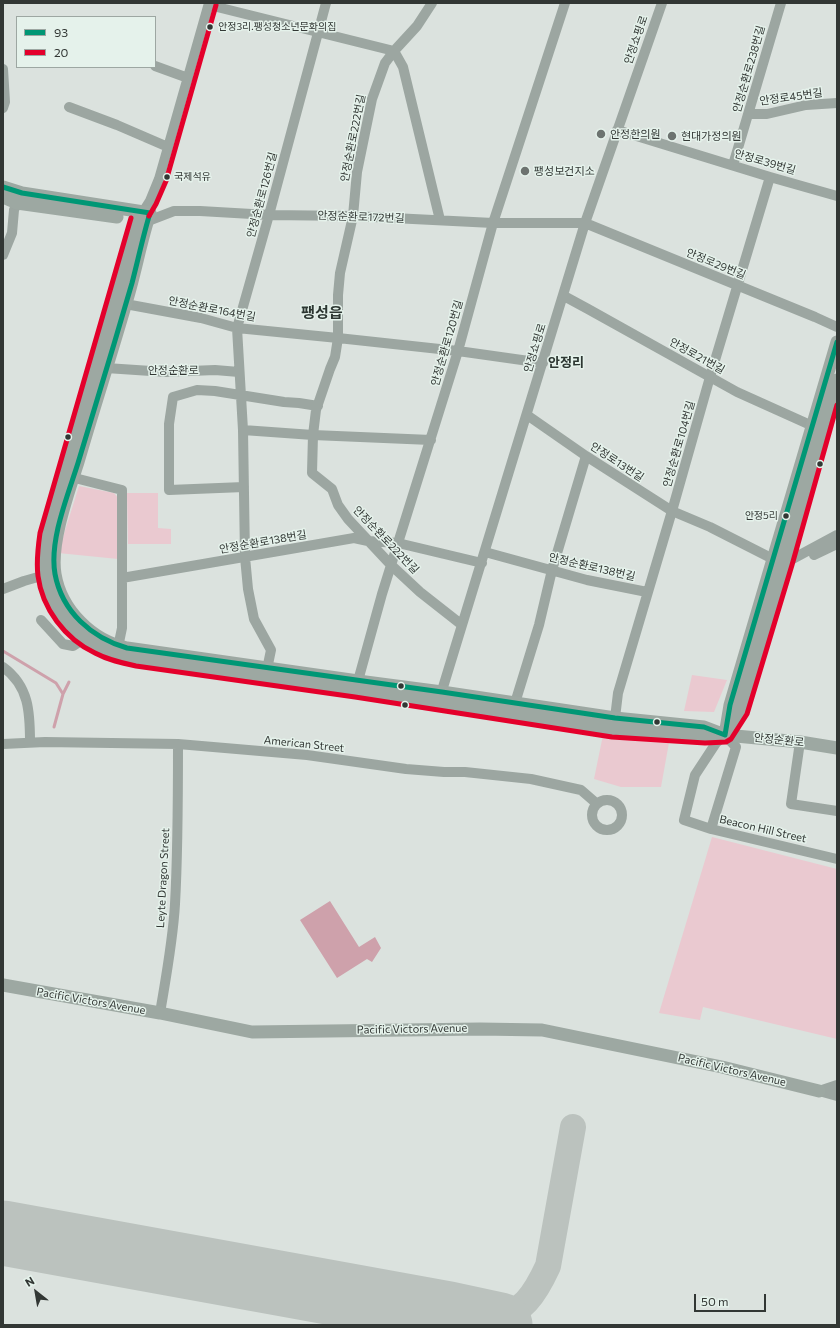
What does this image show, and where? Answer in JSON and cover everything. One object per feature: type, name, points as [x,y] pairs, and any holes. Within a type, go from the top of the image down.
[{"type":"main road","points":[[3,187],[22,193],[145,216]]},
{"type":"main road","points":[[3,197],[17,203],[145,216]]},
{"type":"main road","name":"안정순환로","points":[[145,216],[121,303],[68,476],[62,517],[54,552],[55,573],[58,590],[72,613],[83,624],[117,650],[138,659],[267,672],[440,697],[515,703],[616,718],[704,727],[725,735]]},
{"type":"main road","name":"안정순환로","points":[[117,650],[98,647],[84,639],[69,626],[49,593],[45,575],[44,558],[47,535],[106,368],[121,303]]},
{"type":"main road","points":[[725,735],[740,712],[817,428],[833,386],[837,342]]},
{"type":"main road","name":"안정순환로","points":[[440,697],[512,713],[612,730],[705,736],[725,735],[800,742],[837,748]]},
{"type":"main road","name":"Pacific Victors Avenue","points":[[3,985],[160,1013],[252,1032],[480,1029],[542,1030],[722,1068],[819,1091]]},
{"type":"street","name":"안정순환로126번길","points":[[267,672],[271,650],[254,619],[248,589],[245,557],[243,430],[237,328],[326,3]]},
{"type":"street","name":"안정순환로222번길","points":[[432,3],[417,26],[385,63],[372,99],[357,172],[353,216],[340,273],[338,295],[338,338],[335,357],[318,406],[313,434],[312,473],[332,489],[338,504],[348,519],[391,565],[420,592],[462,625]]},
{"type":"street","name":"안정순환로120번길","points":[[357,685],[391,565],[458,351],[493,223],[565,3]]},
{"type":"street","name":"안정쇼핑로","points":[[440,697],[564,296],[585,223],[662,3]]},
{"type":"street","name":"안정순환로238번길","points":[[733,165],[781,3]]},
{"type":"street","points":[[209,4],[317,33],[394,51],[403,67],[440,220]]},
{"type":"street","name":"안정순환로","points":[[145,216],[159,178],[209,4]]},
{"type":"street","points":[[156,66],[188,78]]},
{"type":"street","points":[[3,69],[5,102],[3,108]]},
{"type":"street","name":"안정로45번길","points":[[749,114],[767,114],[806,105],[837,103]]},
{"type":"street","points":[[69,107],[168,146]]},
{"type":"street","name":"안정로39번길","points":[[617,130],[837,196]]},
{"type":"street","name":"안정순환로104번길","points":[[616,718],[618,693],[770,177]]},
{"type":"street","points":[[3,255],[12,234],[14,210],[17,203]]},
{"type":"street","name":"안정순환로172번길","points":[[145,216],[174,211],[200,211],[269,215],[353,216],[493,223],[585,223]]},
{"type":"street","name":"안정로29번길","points":[[585,223],[837,327]]},
{"type":"street","name":"안정로21번길","points":[[564,296],[738,392],[817,428]]},
{"type":"street","name":"안정순환로164번길","points":[[121,303],[200,318],[237,328],[458,351],[543,363]]},
{"type":"street","name":"안정순환로","points":[[106,368],[166,372],[215,370],[239,372]]},
{"type":"street","points":[[244,487],[169,490],[169,426],[173,397],[197,390],[215,391],[318,406]]},
{"type":"street","name":"안정로13번길","points":[[527,414],[586,456],[672,511],[710,526],[780,564]]},
{"type":"street","points":[[243,430],[431,440]]},
{"type":"street","points":[[515,703],[539,625],[552,570],[586,456]]},
{"type":"street","points":[[68,476],[122,490],[122,628],[117,650]]},
{"type":"street","points":[[780,564],[837,535]]},
{"type":"street","name":"안정순환로138번길","points":[[122,578],[354,538],[368,541],[398,543],[482,563]]},
{"type":"street","points":[[780,564],[837,544]]},
{"type":"street","name":"안정순환로138번길","points":[[485,552],[588,580],[647,592]]},
{"type":"street","points":[[3,589],[24,580],[45,575]]},
{"type":"street","points":[[41,620],[63,644],[73,646],[84,639]]},
{"type":"street","points":[[3,667],[17,680],[25,696],[29,712],[30,742]]},
{"type":"street","points":[[711,829],[736,747],[725,735]]},
{"type":"street","name":"Beacon Hill Street","points":[[725,735],[716,744],[695,776],[684,820],[711,829],[837,859]]},
{"type":"street","name":"American Street","points":[[3,744],[30,742],[178,744],[307,755],[406,769],[465,772],[531,779],[581,790],[596,803]]},
{"type":"street","points":[[800,742],[791,804],[837,811]]},
{"type":"street","name":"Leyte Dragon Street","points":[[160,1013],[169,962],[175,904],[178,819],[178,744]]},
{"type":"street","points":[[819,1091],[837,1085]]},
{"type":"street","points":[[819,1091],[837,1096]]},
{"type":"shaded area","points":[[79,486],[114,493],[119,499],[118,559],[58,553]]},
{"type":"shaded area","points":[[127,493],[158,493],[158,528],[171,529],[171,544],[128,544]]},
{"type":"shaded area","points":[[692,675],[727,680],[714,712],[684,711]]},
{"type":"shaded area","points":[[603,735],[670,737],[661,787],[621,787],[594,779]]},
{"type":"shaded area","points":[[712,837],[837,869],[837,1039],[703,1007],[700,1020],[659,1013]]},
{"type":"shaded area","points":[[330,901],[359,947],[375,937],[381,948],[372,962],[367,959],[337,978],[300,920]]},
{"type":"waterway","points":[[3,651],[56,683],[63,694]]},
{"type":"waterway","points":[[54,727],[63,694],[69,682]]},
{"type":"taxiway","points":[[449,1314],[480,1318],[501,1317],[519,1308],[533,1294],[548,1266],[573,1127]]},
{"type":"runway","points":[[3,1233],[449,1314],[500,1325]]},
{"type":"transit line","name":"20","points":[[149,216],[166,181],[216,5]]},
{"type":"transit line","name":"93","points":[[3,187],[22,193],[150,213],[132,283],[57,532],[54,561],[55,574],[64,600],[80,622],[102,638],[127,648],[615,718],[704,727],[725,735]]},
{"type":"transit line","name":"20","points":[[131,218],[40,533],[37,559],[40,588],[44,600],[50,611],[65,631],[84,647],[100,655],[120,662],[136,666],[355,697],[612,737],[705,743],[726,742],[731,739],[747,714],[792,565],[837,405]]},
{"type":"transit line","name":"93","points":[[725,735],[730,705],[837,342]]},
{"type":"place","name":"안정3리.팽성청소년문화의집","points":[[210,27]]},
{"type":"place","name":"안정한의원","points":[[601,134]]},
{"type":"place","name":"현대가정의원","points":[[672,136]]},
{"type":"place","name":"팽성보건지소","points":[[525,171]]},
{"type":"place","name":"국제석유","points":[[167,177]]},
{"type":"place","name":"안정5리","points":[[786,516]]},
{"type":"district","name":"팽성읍","points":[[322,313]]},
{"type":"district","name":"안정리","points":[[566,363]]}]
